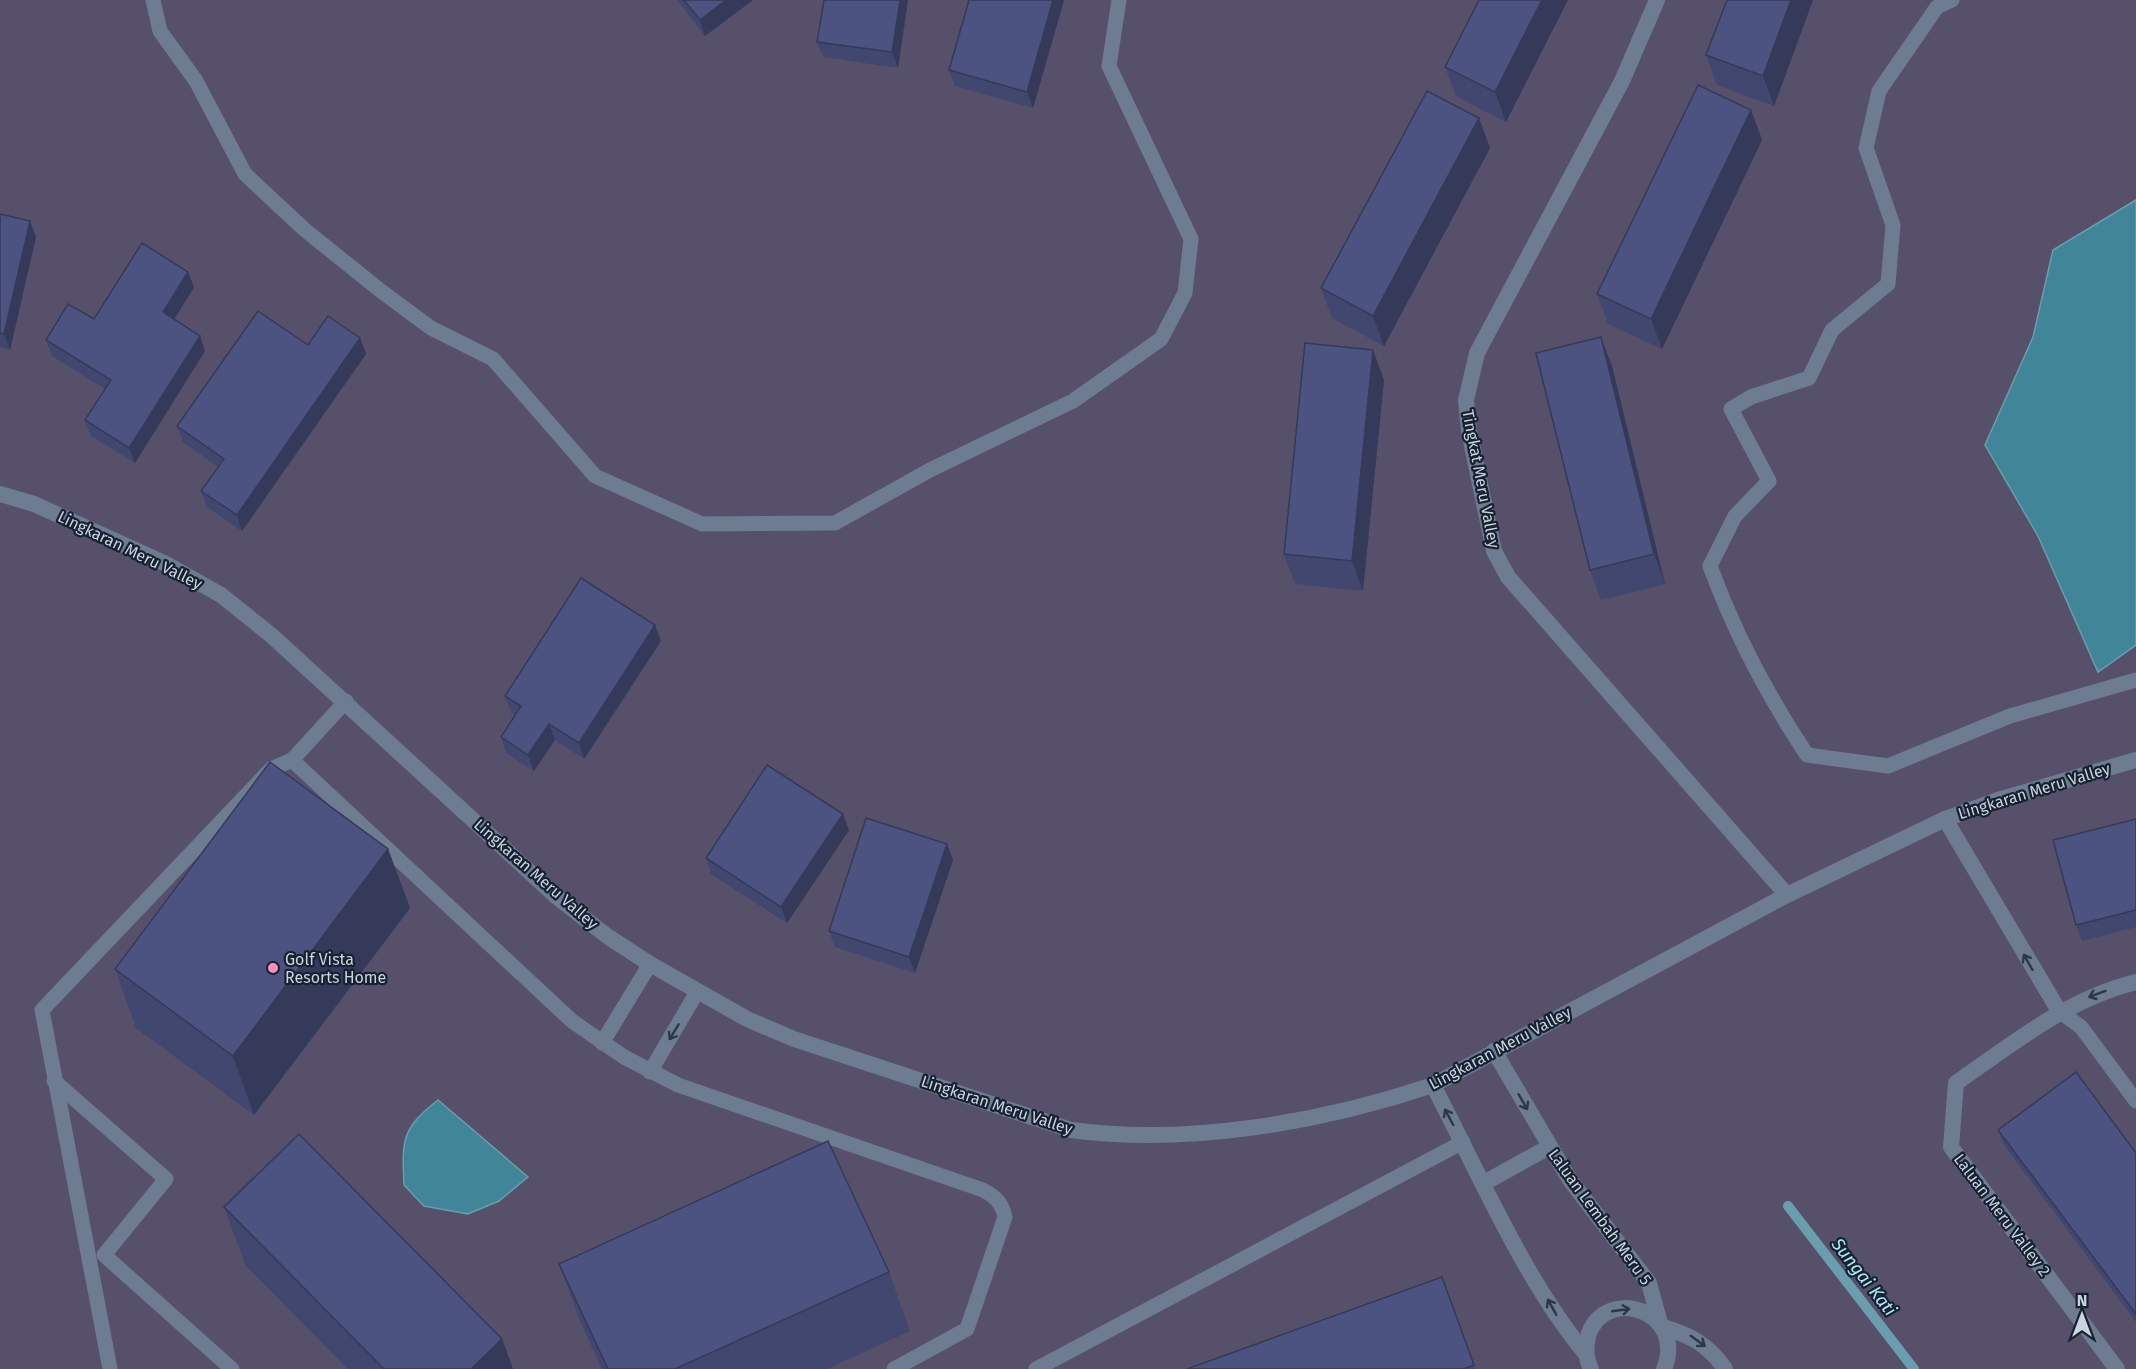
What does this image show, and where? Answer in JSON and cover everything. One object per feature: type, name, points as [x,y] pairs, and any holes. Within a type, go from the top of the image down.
[{"type":"street","name":"Tingkat Meru Valley","points":[[1657,0],[1622,81],[1477,353],[1466,400],[1469,432],[1494,551],[1508,577],[1787,895]]},
{"type":"street","name":"Lingkaran Meru Valley","points":[[0,494],[34,504],[165,564],[220,595],[271,634],[346,701],[557,897],[607,936],[698,992],[747,1019],[794,1039],[1071,1130],[1113,1136],[1158,1135],[1263,1126],[1382,1102],[1433,1084],[1787,895],[1945,819],[1998,800],[2136,760]]},
{"type":"street","points":[[1945,819],[2060,1011],[2095,994],[2136,982]]},
{"type":"street","name":"Laluan Meru Valley 2","points":[[2060,1011],[1956,1083],[1951,1147],[2117,1369]]},
{"type":"street","name":"Laluan Lembah Meru 5","points":[[1494,1052],[1570,1180],[1649,1283],[1670,1348],[1664,1369]]},
{"type":"street","points":[[1433,1084],[1562,1325],[1588,1364]]},
{"type":"street","points":[[1484,1183],[1549,1147]]},
{"type":"street","points":[[1588,1364],[1587,1341],[1592,1328],[1611,1311],[1638,1309],[1650,1314],[1661,1325],[1688,1334],[1703,1344],[1725,1369]]},
{"type":"lane","points":[[153,0],[160,32],[196,81],[245,174],[304,230],[381,291],[431,328],[493,359],[595,476],[702,524],[835,523],[930,470],[1073,401],[1161,339],[1185,293],[1191,239],[1108,66],[1119,0]]},
{"type":"lane","points":[[1952,0],[1937,7],[1879,91],[1866,148],[1893,225],[1888,284],[1832,330],[1809,378],[1750,397],[1731,409],[1769,481],[1735,516],[1710,566],[1730,621],[1775,708],[1807,755],[1888,766],[2010,716],[2136,680]]},
{"type":"lane","points":[[110,1369],[42,1010],[271,769],[292,760],[346,701]]},
{"type":"lane","points":[[292,760],[572,1021],[602,1043],[650,1072],[678,1085],[983,1190],[1003,1206],[1005,1217],[1003,1228],[967,1329],[894,1369]]},
{"type":"lane","points":[[602,1043],[650,964]]},
{"type":"lane","points":[[650,1072],[698,992]]},
{"type":"lane","points":[[2060,1011],[2081,1027],[2136,1101]]},
{"type":"lane","points":[[54,1081],[166,1179],[104,1255],[88,1258]]},
{"type":"lane","points":[[1036,1369],[1463,1142]]},
{"type":"lane","points":[[104,1255],[232,1369]]},
{"type":"shaded area","points":[[0,0],[2136,0],[2136,1369],[0,1369]]},
{"type":"water","points":[[2136,200],[2136,645],[2098,672],[2038,536],[1985,445],[2033,337],[2053,250]]},
{"type":"water","points":[[438,1100],[528,1177],[499,1201],[468,1214],[424,1206],[404,1185],[404,1146],[410,1128]]},
{"type":"building","points":[[684,0],[726,0],[700,20]]},
{"type":"building","points":[[824,0],[900,0],[892,52],[817,42]]},
{"type":"building","points":[[969,0],[1053,0],[1027,92],[949,70]]},
{"type":"building","points":[[1479,0],[1542,0],[1495,92],[1445,67]]},
{"type":"building","points":[[1727,0],[1791,0],[1763,76],[1706,55]]},
{"type":"building","points":[[1698,85],[1751,110],[1651,319],[1597,294]]},
{"type":"building","points":[[1427,91],[1479,118],[1373,316],[1321,288]]},
{"type":"building","points":[[0,214],[30,221],[4,334],[0,333]]},
{"type":"building","points":[[142,243],[188,272],[163,312],[200,336],[129,448],[85,420],[111,380],[46,340],[68,304],[94,319]]},
{"type":"building","points":[[258,311],[308,345],[328,316],[360,338],[237,515],[201,491],[224,459],[177,426]]},
{"type":"building","points":[[1601,337],[1654,554],[1590,570],[1536,353]]},
{"type":"building","points":[[1305,343],[1373,350],[1352,561],[1284,554]]},
{"type":"building","points":[[581,578],[655,625],[579,743],[549,724],[528,755],[501,737],[521,706],[505,696]]},
{"type":"building","points":[[270,762],[388,849],[233,1056],[115,969]]},
{"type":"building","points":[[767,765],[843,814],[781,907],[706,858]]},
{"type":"building","points":[[866,818],[947,844],[909,957],[829,931]]},
{"type":"building","points":[[2136,819],[2136,910],[2076,925],[2053,840]]},
{"type":"building","points":[[2076,1072],[2136,1153],[2136,1314],[1998,1130]]},
{"type":"building","points":[[299,1134],[502,1339],[471,1369],[384,1369],[224,1207]]},
{"type":"building","points":[[828,1141],[889,1272],[675,1369],[608,1369],[559,1264]]},
{"type":"building","points":[[1442,1277],[1474,1365],[1463,1369],[1187,1369]]},
{"type":"waterway","name":"Sungai Kati","points":[[1788,1206],[1914,1369]]},
{"type":"place","name":"Golf Vista Resorts Home","points":[[273,968]]}]
